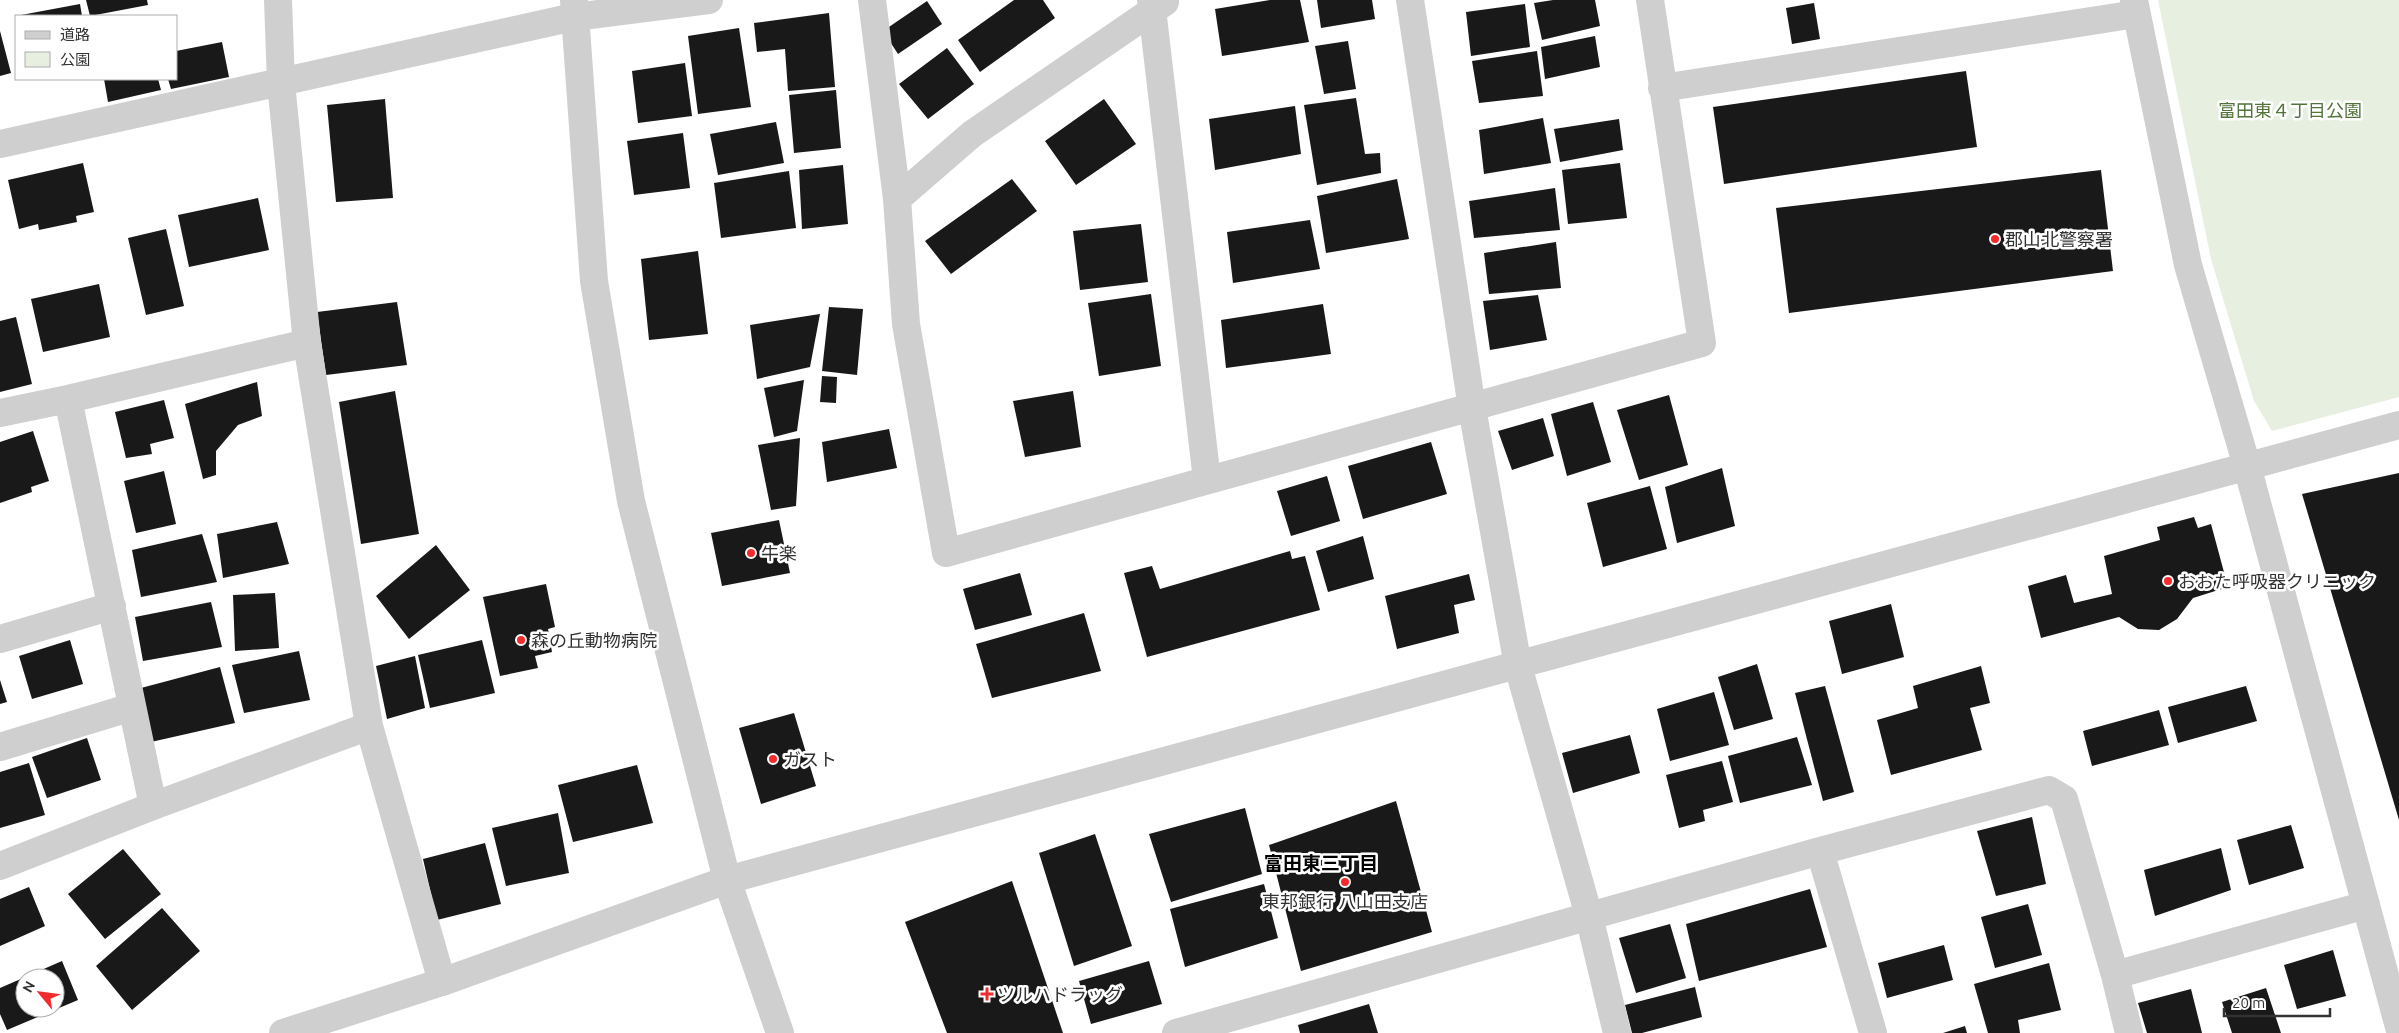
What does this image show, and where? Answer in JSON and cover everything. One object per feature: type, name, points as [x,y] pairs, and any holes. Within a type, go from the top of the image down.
[{"type":"street","points":[[278,0],[281,83],[307,343],[370,726],[442,982]]},
{"type":"street","points":[[0,144],[281,83],[574,9],[709,0]]},
{"type":"street","points":[[872,0],[897,199],[906,324],[946,553],[1702,343],[1650,0]]},
{"type":"street","points":[[1410,0],[1472,408],[1518,666],[1589,916],[1617,1033]]},
{"type":"street","points":[[897,199],[972,134],[1157,3],[1207,480]]},
{"type":"street","points":[[1662,88],[2135,7],[2188,265],[2247,466],[2399,1027]]},
{"type":"street","points":[[574,9],[594,281],[631,501],[727,880],[780,1033]]},
{"type":"street","points":[[0,412],[68,399],[307,343]]},
{"type":"street","points":[[68,399],[153,806]]},
{"type":"street","points":[[283,1033],[442,982],[727,880],[2399,425]]},
{"type":"street","points":[[0,640],[112,606]]},
{"type":"street","points":[[0,747],[132,707]]},
{"type":"street","points":[[0,866],[153,806],[370,726]]},
{"type":"street","points":[[1176,1033],[1820,851],[2049,790],[2064,799],[2115,975],[2129,1033]]},
{"type":"street","points":[[1820,851],[1873,1033]]},
{"type":"street","points":[[2115,975],[2366,905]]},
{"type":"green space","name":"富田東４丁目公園","points":[[2158,0],[2399,0],[2399,397],[2272,431],[2254,401],[2211,259]]},
{"type":"building","points":[[86,0],[147,0],[148,5],[90,15]]},
{"type":"building","points":[[1014,0],[1043,0],[1055,18],[980,72],[958,40]]},
{"type":"building","points":[[1270,0],[1300,0],[1309,42],[1222,56],[1215,9]]},
{"type":"building","points":[[1317,0],[1372,0],[1375,19],[1321,28]]},
{"type":"building","points":[[1553,0],[1595,0],[1600,26],[1542,40],[1534,3]]},
{"type":"building","points":[[927,1],[942,24],[898,54],[883,31]]},
{"type":"building","points":[[1814,3],[1820,39],[1792,44],[1786,8]]},
{"type":"building","points":[[80,4],[82,15],[21,15]]},
{"type":"building","points":[[1525,4],[1530,47],[1471,56],[1466,12]]},
{"type":"building","points":[[829,13],[835,87],[788,91],[785,49],[757,52],[754,23]]},
{"type":"building","points":[[739,28],[751,107],[698,114],[688,36]]},
{"type":"building","points":[[0,31],[11,73],[0,76]]},
{"type":"building","points":[[1595,36],[1600,67],[1545,79],[1541,47]]},
{"type":"building","points":[[1348,41],[1356,89],[1324,94],[1315,46]]},
{"type":"building","points":[[222,42],[229,77],[171,89],[168,80],[178,80],[178,51]]},
{"type":"building","points":[[947,48],[974,84],[928,119],[899,84]]},
{"type":"building","points":[[1537,51],[1543,96],[1479,103],[1472,61]]},
{"type":"building","points":[[685,63],[692,116],[638,123],[632,71]]},
{"type":"building","points":[[1966,71],[1977,147],[1724,184],[1713,107]]},
{"type":"building","points":[[104,80],[158,80],[161,90],[108,102]]},
{"type":"building","points":[[836,90],[841,148],[794,153],[789,95]]},
{"type":"building","points":[[1356,98],[1365,154],[1380,153],[1381,173],[1317,185],[1304,105]]},
{"type":"building","points":[[385,99],[393,198],[336,202],[327,105]]},
{"type":"building","points":[[1104,99],[1136,144],[1076,185],[1045,141]]},
{"type":"building","points":[[1295,106],[1301,154],[1215,170],[1209,119]]},
{"type":"building","points":[[1543,118],[1551,163],[1484,174],[1479,130]]},
{"type":"building","points":[[1619,119],[1623,150],[1560,162],[1554,129]]},
{"type":"building","points":[[776,122],[784,163],[718,175],[710,134]]},
{"type":"building","points":[[683,133],[690,188],[634,195],[627,141]]},
{"type":"building","points":[[83,163],[94,212],[76,216],[77,222],[39,230],[38,224],[19,229],[8,180]]},
{"type":"building","points":[[1620,163],[1627,218],[1568,224],[1562,170]]},
{"type":"building","points":[[843,165],[848,224],[802,229],[799,170]]},
{"type":"building","points":[[2101,170],[2113,271],[1789,313],[1776,208]]},
{"type":"building","points":[[789,171],[796,228],[721,238],[714,183]]},
{"type":"building","points":[[1012,179],[1037,211],[951,274],[925,241]]},
{"type":"building","points":[[1397,179],[1409,239],[1326,253],[1317,196]]},
{"type":"building","points":[[1555,188],[1560,230],[1474,238],[1469,201]]},
{"type":"building","points":[[258,198],[269,250],[189,267],[178,215]]},
{"type":"building","points":[[1310,220],[1320,269],[1233,283],[1227,232]]},
{"type":"building","points":[[1141,224],[1148,282],[1080,290],[1073,231]]},
{"type":"building","points":[[166,229],[184,306],[146,315],[128,238]]},
{"type":"building","points":[[1556,242],[1561,288],[1489,294],[1484,253]]},
{"type":"building","points":[[698,251],[708,334],[649,340],[641,259]]},
{"type":"building","points":[[99,284],[110,337],[43,352],[31,299]]},
{"type":"building","points":[[1151,294],[1161,366],[1099,376],[1088,303]]},
{"type":"building","points":[[1538,295],[1547,340],[1490,350],[1483,301]]},
{"type":"building","points":[[397,302],[407,365],[326,375],[317,312]]},
{"type":"building","points":[[1323,304],[1331,354],[1226,368],[1221,320]]},
{"type":"building","points":[[829,307],[863,309],[857,375],[822,371]]},
{"type":"building","points":[[820,314],[810,367],[757,379],[750,325]]},
{"type":"building","points":[[16,317],[32,384],[0,392],[0,321]]},
{"type":"building","points":[[822,376],[837,377],[836,403],[820,402]]},
{"type":"building","points":[[804,380],[797,431],[774,437],[764,388]]},
{"type":"building","points":[[257,382],[262,416],[238,425],[216,451],[216,475],[203,479],[185,404]]},
{"type":"building","points":[[395,391],[419,534],[361,544],[339,402]]},
{"type":"building","points":[[1073,391],[1081,447],[1025,457],[1013,401]]},
{"type":"building","points":[[1669,395],[1688,465],[1639,480],[1617,410]]},
{"type":"building","points":[[164,400],[174,438],[150,444],[152,454],[126,458],[115,412]]},
{"type":"building","points":[[1593,402],[1611,462],[1567,476],[1551,414]]},
{"type":"building","points":[[1543,418],[1554,456],[1512,470],[1498,431]]},
{"type":"building","points":[[889,429],[897,468],[827,482],[822,442]]},
{"type":"building","points":[[33,431],[49,481],[31,487],[32,492],[0,503],[0,442]]},
{"type":"building","points":[[800,438],[796,506],[771,510],[758,445]]},
{"type":"building","points":[[1431,442],[1447,494],[1363,519],[1348,466]]},
{"type":"building","points":[[1722,468],[1735,526],[1677,543],[1665,487]]},
{"type":"building","points":[[164,471],[176,524],[136,533],[124,481]]},
{"type":"building","points":[[2399,473],[2399,820],[2302,494]]},
{"type":"building","points":[[1327,476],[1340,521],[1291,536],[1277,491]]},
{"type":"building","points":[[1650,486],[1667,549],[1603,567],[1587,503]]},
{"type":"building","name":"おおた呼吸器クリニック","points":[[2194,517],[2198,528],[2211,524],[2228,587],[2193,598],[2177,619],[2159,630],[2138,629],[2119,617],[2041,638],[2028,586],[2066,575],[2074,603],[2112,594],[2104,556],[2160,540],[2157,527]]},
{"type":"building","name":"牛楽","points":[[779,520],[790,573],[722,586],[711,533]]},
{"type":"building","points":[[277,522],[289,564],[223,578],[217,534]]},
{"type":"building","points":[[202,534],[217,582],[141,597],[132,550]]},
{"type":"building","points":[[1363,536],[1374,579],[1328,592],[1316,551]]},
{"type":"building","points":[[436,545],[470,590],[409,639],[376,596]]},
{"type":"building","points":[[1290,551],[1292,559],[1305,556],[1320,610],[1147,657],[1124,573],[1152,566],[1160,589]]},
{"type":"building","points":[[1020,573],[1032,615],[975,630],[963,589]]},
{"type":"building","points":[[1469,574],[1475,600],[1454,605],[1459,633],[1397,649],[1385,596]]},
{"type":"building","name":"森の丘動物病院","points":[[546,584],[555,627],[548,629],[552,652],[535,656],[538,668],[500,676],[483,597]]},
{"type":"building","points":[[275,593],[279,648],[235,651],[233,595]]},
{"type":"building","points":[[211,602],[222,647],[143,661],[135,617]]},
{"type":"building","points":[[1891,604],[1904,657],[1842,674],[1829,621]]},
{"type":"building","points":[[1084,613],[1101,671],[992,698],[976,644]]},
{"type":"building","points":[[70,640],[83,684],[32,699],[19,656]]},
{"type":"building","points":[[482,640],[495,693],[430,708],[418,655]]},
{"type":"building","points":[[299,651],[310,700],[244,713],[232,665]]},
{"type":"building","points":[[415,656],[425,708],[387,719],[376,666]]},
{"type":"building","points":[[1757,664],[1773,719],[1734,730],[1718,677]]},
{"type":"building","points":[[1981,666],[1990,703],[1970,708],[1982,750],[1891,775],[1877,720],[1918,708],[1913,686]]},
{"type":"building","points":[[220,667],[235,723],[151,742],[141,688]]},
{"type":"building","points":[[0,680],[7,702],[0,704]]},
{"type":"building","points":[[1825,686],[1854,792],[1823,801],[1795,693]]},
{"type":"building","points":[[2246,686],[2257,721],[2178,743],[2168,707]]},
{"type":"building","points":[[1714,692],[1729,745],[1670,761],[1657,709]]},
{"type":"building","points":[[2159,710],[2169,745],[2092,766],[2083,731]]},
{"type":"building","points":[[794,713],[816,786],[761,804],[739,728]]},
{"type":"building","points":[[1630,735],[1640,773],[1573,793],[1562,753]]},
{"type":"building","points":[[1797,737],[1812,785],[1740,803],[1728,756]]},
{"type":"building","points":[[87,738],[101,780],[47,798],[32,757]]},
{"type":"building","points":[[1722,761],[1733,802],[1703,810],[1705,821],[1679,828],[1666,775]]},
{"type":"building","points":[[29,763],[45,815],[0,828],[0,772]]},
{"type":"building","points":[[637,765],[653,823],[573,842],[558,785]]},
{"type":"building","points":[[1396,801],[1432,932],[1301,971],[1269,845]]},
{"type":"building","points":[[1245,808],[1262,874],[1171,902],[1149,834]]},
{"type":"building","points":[[558,813],[569,873],[506,886],[492,828]]},
{"type":"building","points":[[2032,817],[2046,884],[1996,896],[1977,831]]},
{"type":"building","points":[[2291,825],[2304,868],[2249,885],[2237,840]]},
{"type":"building","points":[[1095,834],[1132,946],[1074,966],[1039,853]]},
{"type":"building","points":[[485,843],[501,904],[437,920],[423,859]]},
{"type":"building","points":[[2221,848],[2231,890],[2155,916],[2144,870]]},
{"type":"building","points":[[123,849],[161,894],[105,939],[68,894]]},
{"type":"building","points":[[1012,881],[1063,1033],[947,1033],[905,922]]},
{"type":"building","points":[[1264,884],[1278,938],[1185,967],[1170,909]]},
{"type":"building","points":[[29,887],[45,926],[0,946],[0,899]]},
{"type":"building","points":[[1810,889],[1827,947],[1699,981],[1686,924]]},
{"type":"building","points":[[2028,904],[2042,955],[1995,968],[1981,917]]},
{"type":"building","points":[[162,908],[200,951],[132,1010],[96,966]]},
{"type":"building","points":[[1670,924],[1686,978],[1636,993],[1619,938]]},
{"type":"building","points":[[1944,945],[1953,980],[1887,998],[1878,963]]},
{"type":"building","points":[[2333,950],[2346,996],[2297,1009],[2284,965]]},
{"type":"building","points":[[62,961],[65,968],[46,968]]},
{"type":"building","points":[[1149,961],[1162,1004],[1091,1024],[1079,981]]},
{"type":"building","points":[[2049,963],[2061,1010],[2018,1020],[2020,1033],[1988,1033],[1974,984]]},
{"type":"building","points":[[65,968],[78,1000],[65,1005]]},
{"type":"building","points":[[15,981],[15,1018],[35,1018],[7,1030],[0,1014],[0,988]]},
{"type":"building","points":[[1695,987],[1702,1017],[1642,1033],[1632,1033],[1625,1005]]},
{"type":"building","points":[[2266,988],[2281,1033],[2232,1033],[2222,1002]]},
{"type":"building","points":[[2191,989],[2202,1033],[2147,1033],[2138,1003]]},
{"type":"building","points":[[1369,1004],[1378,1033],[1300,1033],[1298,1025]]},
{"type":"building","points":[[1965,1026],[1967,1033],[1943,1033]]},
{"type":"place","name":"郡山北警察署","points":[[1995,239]]},
{"type":"place","name":"牛楽","points":[[751,553]]},
{"type":"place","name":"おおた呼吸器クリニック","points":[[2168,581]]},
{"type":"place","name":"森の丘動物病院","points":[[521,640]]},
{"type":"place","name":"ガスト","points":[[773,759]]},
{"type":"place","name":"東邦銀行 八山田支店","points":[[1345,882]]},
{"type":"place","name":"ツルハドラッグ","points":[[987,994]]},
{"type":"district","name":"富田東三丁目","points":[[1321,863]]}]
